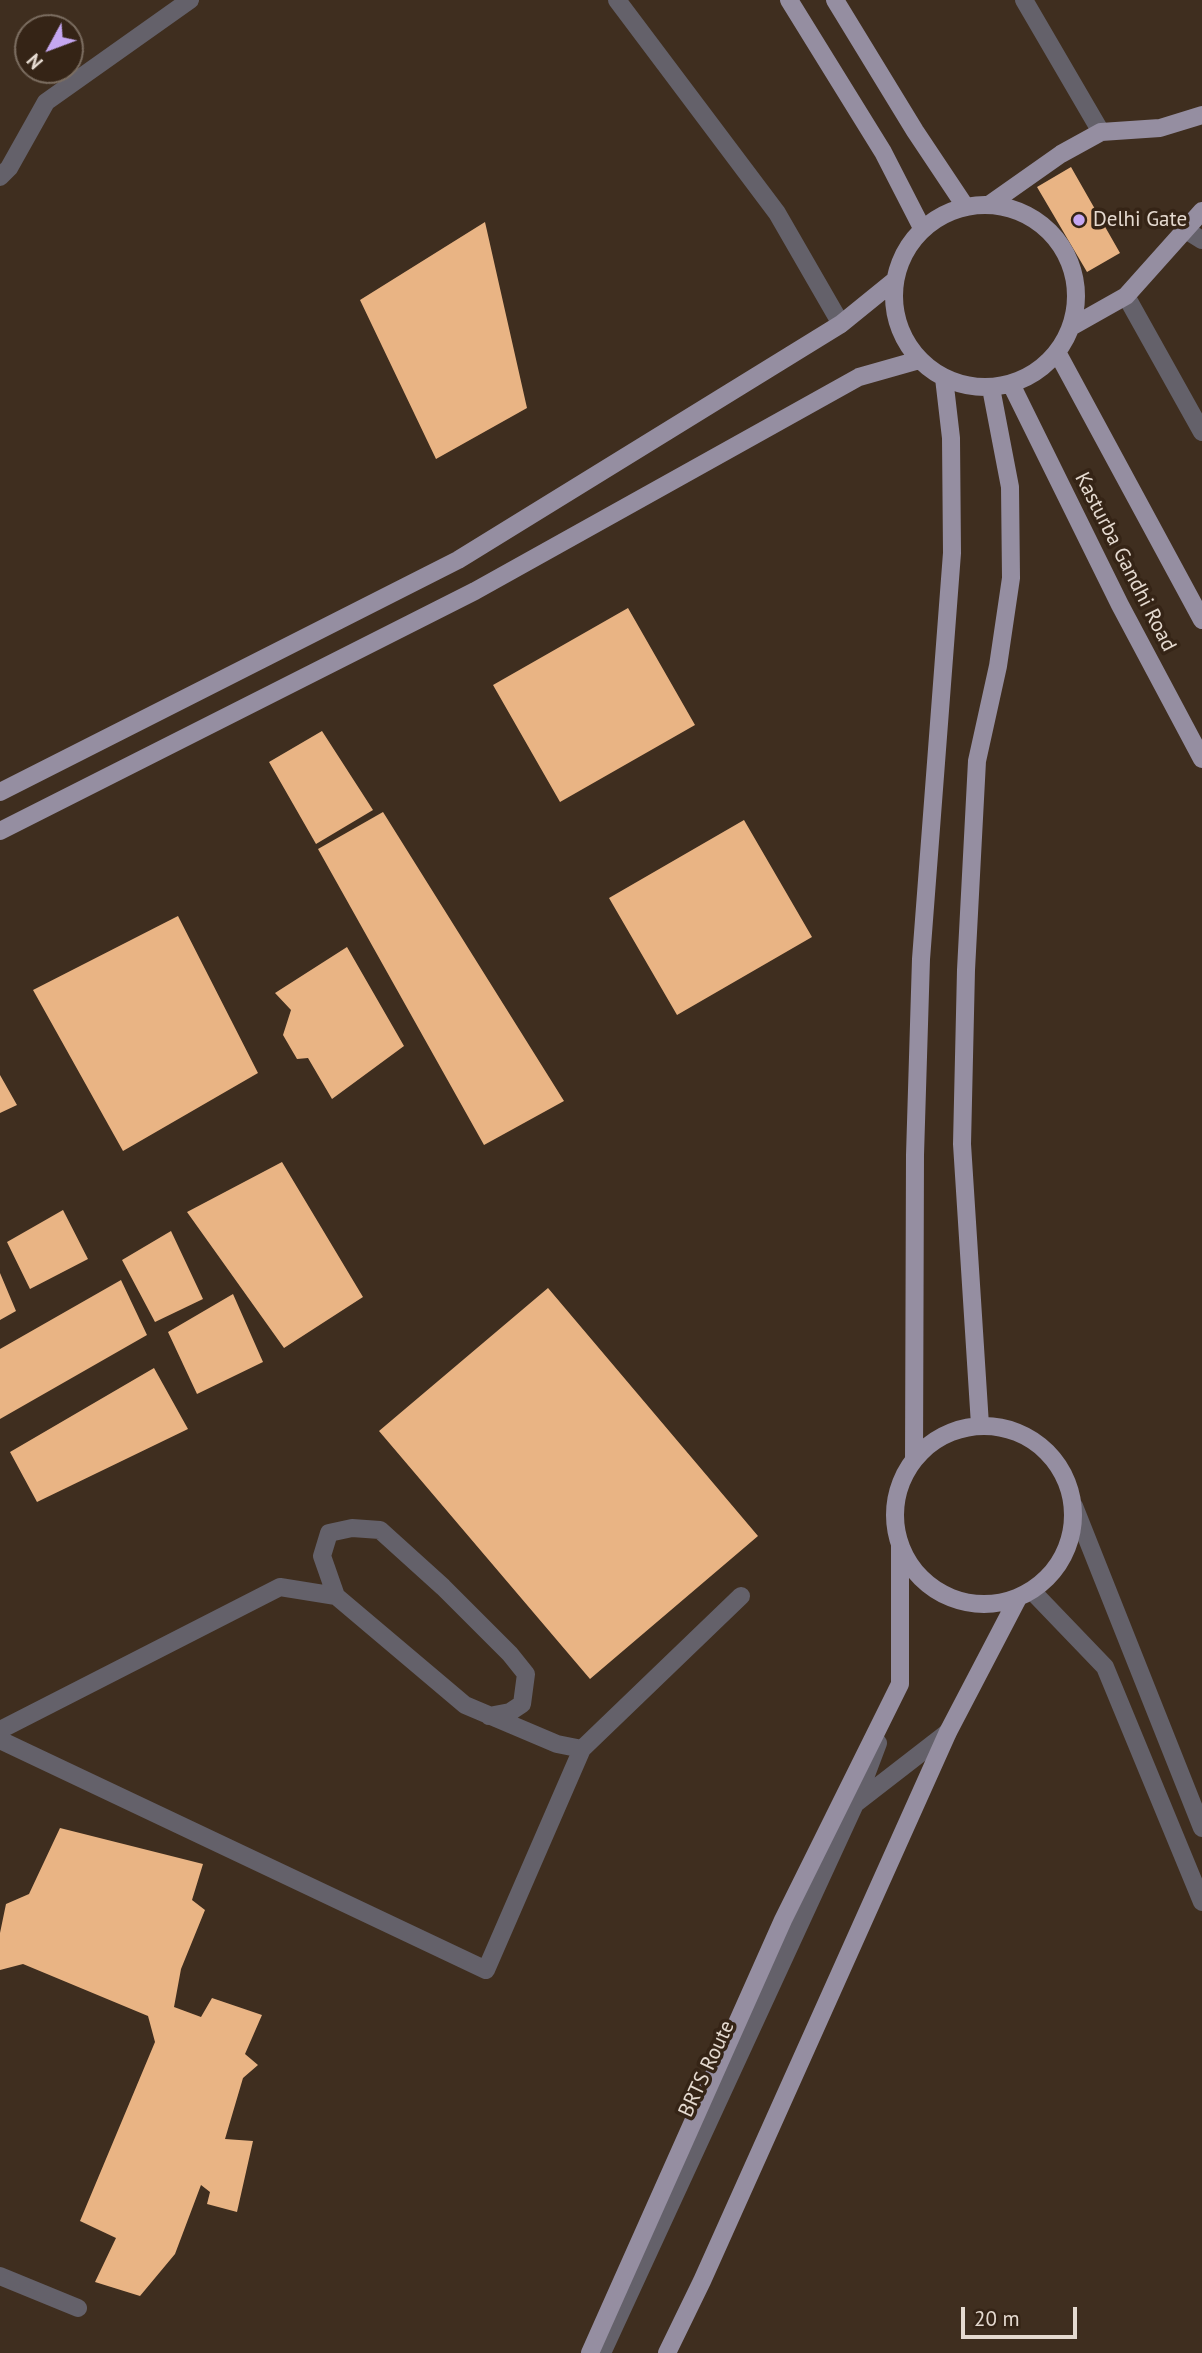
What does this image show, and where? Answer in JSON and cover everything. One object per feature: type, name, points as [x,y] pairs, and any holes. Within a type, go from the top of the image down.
[{"type":"main road","points":[[789,0],[883,152],[922,228]]},
{"type":"main road","points":[[835,0],[915,131],[965,205]]},
{"type":"main road","points":[[990,204],[1061,154],[1101,132],[1160,128],[1202,115]]},
{"type":"main road","points":[[990,204],[1018,210],[1043,224],[1061,246],[1073,272],[1076,300],[1071,327],[1057,352],[1043,368],[1011,384],[967,386],[944,378],[919,360],[902,336],[893,309],[894,281],[904,252],[922,228],[942,214],[965,205],[990,204]]},
{"type":"main road","points":[[1071,327],[1126,296],[1202,211]]},
{"type":"main road","points":[[0,792],[458,560],[841,324],[894,281]]},
{"type":"main road","name":"Kasturba Gandhi Road","points":[[1057,352],[1202,620]]},
{"type":"main road","points":[[0,831],[475,591],[859,377],[919,360]]},
{"type":"main road","points":[[914,1461],[915,1155],[921,959],[952,553],[951,438],[944,378]]},
{"type":"main road","name":"Kasturba Gandhi Road","points":[[1011,384],[1120,605],[1202,759]]},
{"type":"main road","points":[[980,1425],[962,1144],[966,970],[977,761],[998,666],[1011,578],[1010,487],[991,387]]},
{"type":"main road","points":[[590,2353],[783,1920],[900,1684],[900,1545],[895,1520],[897,1493],[907,1469],[923,1448],[945,1433],[973,1425],[1002,1426],[1028,1436],[1051,1454],[1067,1479],[1074,1506],[1073,1531],[1065,1555],[1051,1575],[1025,1595],[948,1732],[702,2281],[667,2353]]},
{"type":"main road","points":[[900,1545],[914,1570],[935,1590],[961,1601],[990,1604],[1025,1595]]},
{"type":"street","points":[[3,165],[46,102],[190,0]]},
{"type":"street","points":[[617,0],[777,213],[841,324]]},
{"type":"street","points":[[1024,0],[1101,132]]},
{"type":"street","points":[[1186,230],[1202,240]]},
{"type":"street","points":[[1126,296],[1202,432]]},
{"type":"street","points":[[1074,1506],[1202,1828]]},
{"type":"street","points":[[489,1716],[510,1712],[522,1704],[526,1674],[510,1654],[443,1587],[380,1530],[352,1528],[328,1533],[322,1556],[337,1596],[466,1705],[489,1716],[557,1744],[582,1749]]},
{"type":"street","points":[[0,1730],[280,1587],[337,1596]]},
{"type":"street","points":[[1025,1595],[1105,1667],[1202,1902]]},
{"type":"street","points":[[0,1740],[486,1969],[582,1749],[741,1596]]},
{"type":"street","name":"BRTS Route","points":[[602,2353],[855,1804],[900,1684]]},
{"type":"street","name":"BRTS Route","points":[[855,1804],[948,1732]]},
{"type":"street","points":[[0,2276],[78,2308]]},
{"type":"building","name":"Delhi Gate","points":[[1071,167],[1120,253],[1087,272],[1037,187]]},
{"type":"building","points":[[485,222],[527,408],[436,459],[360,300]]},
{"type":"building","points":[[628,608],[695,725],[560,802],[493,685]]},
{"type":"building","points":[[322,731],[373,810],[316,844],[269,762]]},
{"type":"building","points":[[383,812],[564,1101],[484,1145],[318,849]]},
{"type":"building","points":[[744,820],[812,937],[677,1015],[609,898]]},
{"type":"building","points":[[178,916],[258,1073],[123,1151],[33,990]]},
{"type":"building","points":[[347,947],[404,1046],[332,1099],[308,1058],[297,1059],[283,1035],[291,1010],[275,993]]},
{"type":"building","points":[[0,1075],[17,1105],[0,1113]]},
{"type":"building","points":[[282,1162],[363,1297],[284,1348],[187,1212]]},
{"type":"building","points":[[63,1210],[88,1259],[30,1289],[7,1242]]},
{"type":"building","points":[[171,1231],[203,1299],[155,1322],[122,1260]]},
{"type":"building","points":[[0,1273],[16,1311],[0,1320]]},
{"type":"building","points":[[121,1280],[147,1335],[0,1419],[0,1349]]},
{"type":"building","points":[[548,1288],[758,1536],[590,1679],[379,1431]]},
{"type":"building","points":[[233,1294],[263,1362],[197,1394],[168,1332]]},
{"type":"building","points":[[154,1368],[188,1429],[37,1502],[10,1452]]},
{"type":"building","points":[[60,1828],[203,1864],[192,1900],[205,1910],[181,1969],[174,2007],[201,2017],[212,1998],[262,2015],[245,2054],[258,2065],[243,2078],[225,2139],[253,2141],[237,2212],[207,2204],[210,2192],[201,2185],[175,2254],[140,2296],[95,2282],[116,2238],[80,2221],[155,2042],[148,2016],[23,1964],[0,1970],[0,1933],[6,1904],[29,1894]]},
{"type":"place","name":"Delhi Gate","points":[[1079,220]]}]
